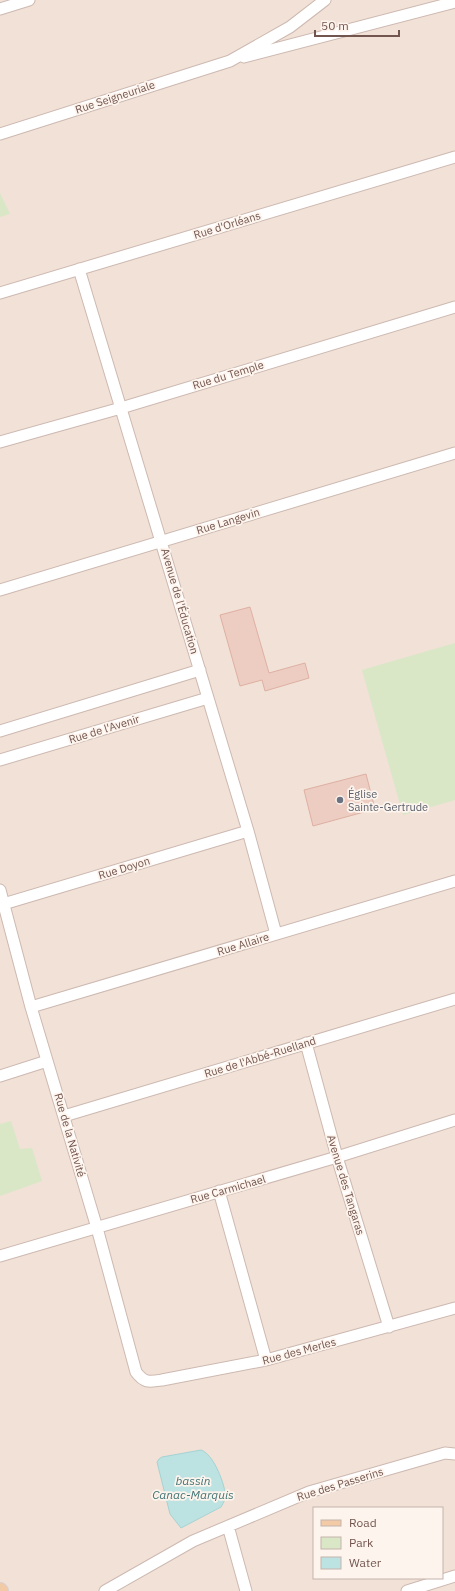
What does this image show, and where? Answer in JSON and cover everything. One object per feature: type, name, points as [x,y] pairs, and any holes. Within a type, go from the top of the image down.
[{"type":"street","points":[[0,9],[28,0]]},
{"type":"street","name":"Rue Seigneuriale","points":[[230,61],[290,27],[325,0]]},
{"type":"street","name":"Rue Seigneuriale","points":[[0,134],[230,61],[455,2]]},
{"type":"street","name":"Rue d'Orléans","points":[[0,293],[455,157]]},
{"type":"street","name":"Avenue de l'Éducation","points":[[79,269],[248,831],[276,934]]},
{"type":"street","name":"Rue du Temple","points":[[0,442],[121,408],[455,307]]},
{"type":"street","name":"Rue Langevin","points":[[0,590],[455,453]]},
{"type":"street","points":[[0,731],[200,670]]},
{"type":"street","name":"Rue de l'Avenir","points":[[0,760],[208,698]]},
{"type":"street","name":"Rue Doyon","points":[[2,904],[248,831]]},
{"type":"street","name":"Rue Allaire","points":[[31,1007],[455,881]]},
{"type":"street","name":"Rue de la Nativité","points":[[0,890],[2,904],[31,1007],[97,1228],[136,1372],[141,1379]]},
{"type":"street","name":"Rue de l'Abbé-Ruelland","points":[[64,1116],[455,999]]},
{"type":"street","name":"Avenue des Tangaras","points":[[306,1043],[337,1157],[389,1326]]},
{"type":"street","points":[[0,1076],[47,1060]]},
{"type":"street","name":"Rue Carmichael","points":[[0,1256],[337,1157],[455,1120]]},
{"type":"street","points":[[219,1192],[266,1360]]},
{"type":"street","name":"Rue des Merles","points":[[141,1379],[150,1382],[266,1360],[455,1308]]},
{"type":"street","name":"Rue des Passerins","points":[[105,1591],[193,1541],[309,1492],[445,1453],[455,1454]]},
{"type":"street","points":[[228,1526],[246,1591]]},
{"type":"street","points":[[407,1591],[455,1576]]},
{"type":"shaded area","points":[[0,0],[455,0],[455,1591],[0,1591]]},
{"type":"green space","points":[[0,193],[10,214],[0,217]]},
{"type":"green space","points":[[455,643],[455,800],[403,815],[362,670]]},
{"type":"green space","points":[[11,1121],[20,1149],[32,1148],[42,1181],[0,1196],[0,1124]]},
{"type":"water","name":"bassin Canac-Marquis","points":[[201,1450],[210,1457],[220,1474],[225,1494],[224,1502],[221,1507],[181,1528],[170,1514],[157,1462],[162,1457]]},
{"type":"building","points":[[250,607],[269,673],[305,663],[309,678],[265,691],[262,680],[240,686],[220,615]]},
{"type":"building","name":"Église Sainte-Gertrude","points":[[366,774],[375,809],[313,826],[304,790]]},
{"type":"place","name":"Église Sainte-Gertrude","points":[[340,800]]}]
